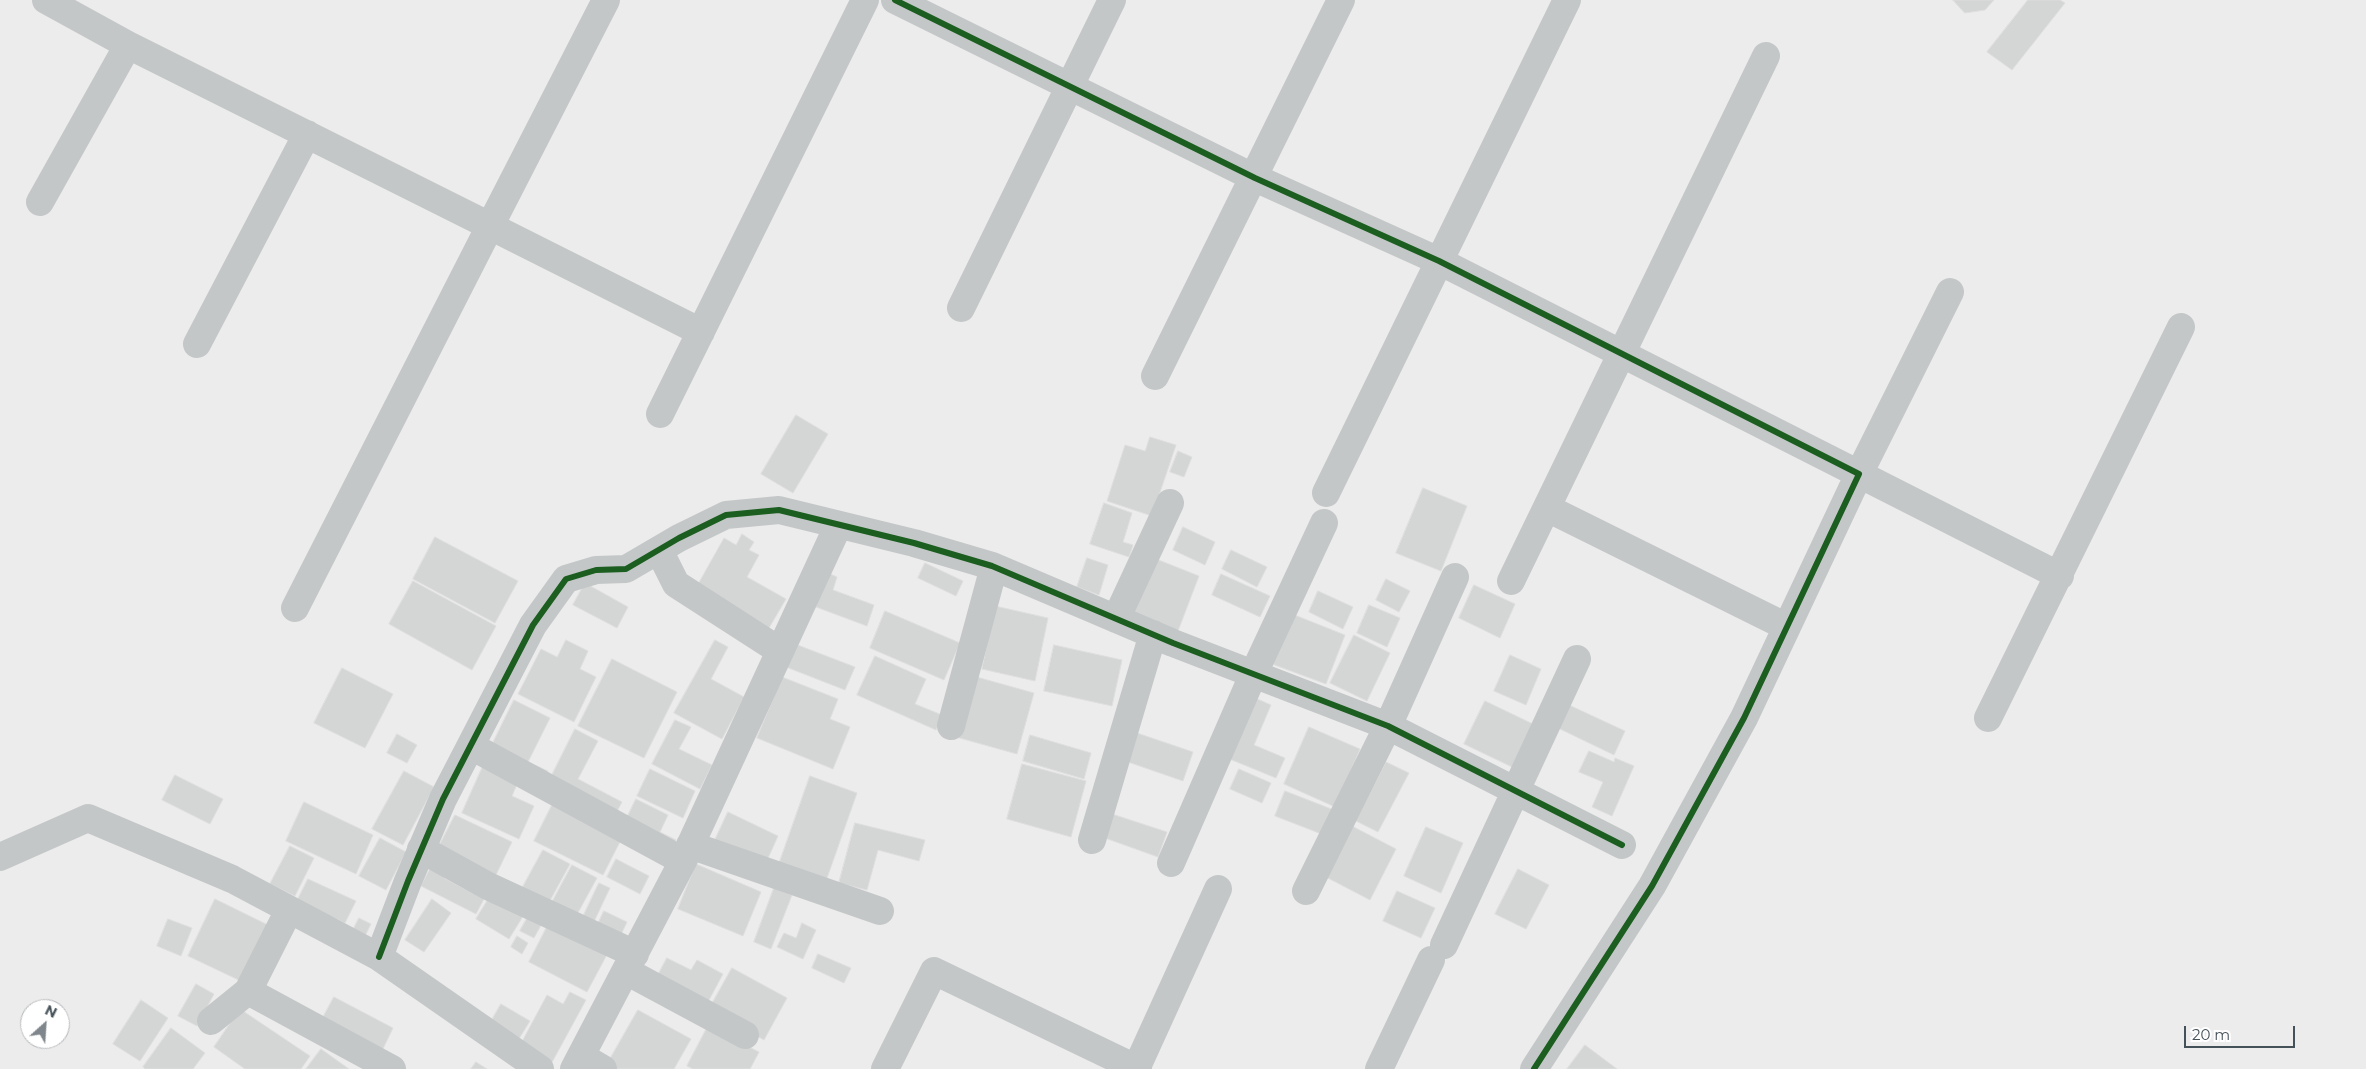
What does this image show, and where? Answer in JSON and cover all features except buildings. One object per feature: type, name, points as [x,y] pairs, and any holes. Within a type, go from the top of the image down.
[{"type":"street","points":[[46,0],[128,45],[701,332]]},
{"type":"street","points":[[295,608],[606,0]]},
{"type":"street","points":[[660,414],[865,0]]},
{"type":"street","points":[[896,0],[1255,178],[1439,261],[2060,576]]},
{"type":"street","points":[[961,308],[1112,0]]},
{"type":"street","points":[[1155,376],[1255,178],[1341,0]]},
{"type":"street","points":[[1326,493],[1567,0]]},
{"type":"street","points":[[40,202],[128,45]]},
{"type":"street","points":[[1511,581],[1766,56]]},
{"type":"street","points":[[197,344],[307,134]]},
{"type":"street","points":[[1534,1069],[1652,886],[1744,718],[1859,474],[1950,292]]},
{"type":"street","points":[[1988,718],[2060,576],[2181,327]]},
{"type":"street","points":[[1116,619],[1170,503]]},
{"type":"street","points":[[1547,508],[1787,627]]},
{"type":"street","points":[[379,957],[421,849],[443,799],[533,625],[566,579],[596,570],[626,569],[726,515],[780,510],[838,526],[914,542],[994,567],[1252,674],[1388,726],[1622,845]]},
{"type":"street","points":[[1171,863],[1252,674],[1324,523]]},
{"type":"street","points":[[586,1065],[631,962],[686,853],[838,526]]},
{"type":"street","points":[[659,550],[676,584],[780,651]]},
{"type":"street","points":[[952,726],[994,567]]},
{"type":"street","points":[[1306,891],[1388,726],[1455,577]]},
{"type":"street","points":[[1092,840],[1153,634]]},
{"type":"street","points":[[1379,1069],[1516,791],[1577,659]]},
{"type":"street","points":[[471,746],[686,853],[880,911]]},
{"type":"street","points":[[0,857],[88,818],[232,879],[379,957],[540,1069]]},
{"type":"street","points":[[421,849],[631,962],[745,1035]]},
{"type":"street","points":[[885,1069],[934,971],[1137,1069],[1218,889]]},
{"type":"street","points":[[210,1021],[248,991],[289,910]]},
{"type":"street","points":[[248,991],[392,1069]]},
{"type":"cycle path","points":[[895,0],[1255,178],[1439,261],[1859,474],[1744,718],[1652,886],[1534,1069]]},
{"type":"cycle path","points":[[379,957],[408,881],[443,799],[533,625],[566,579],[596,570],[626,569],[679,538],[726,515],[779,510],[914,543],[992,566],[1173,643],[1388,726],[1622,845]]}]
